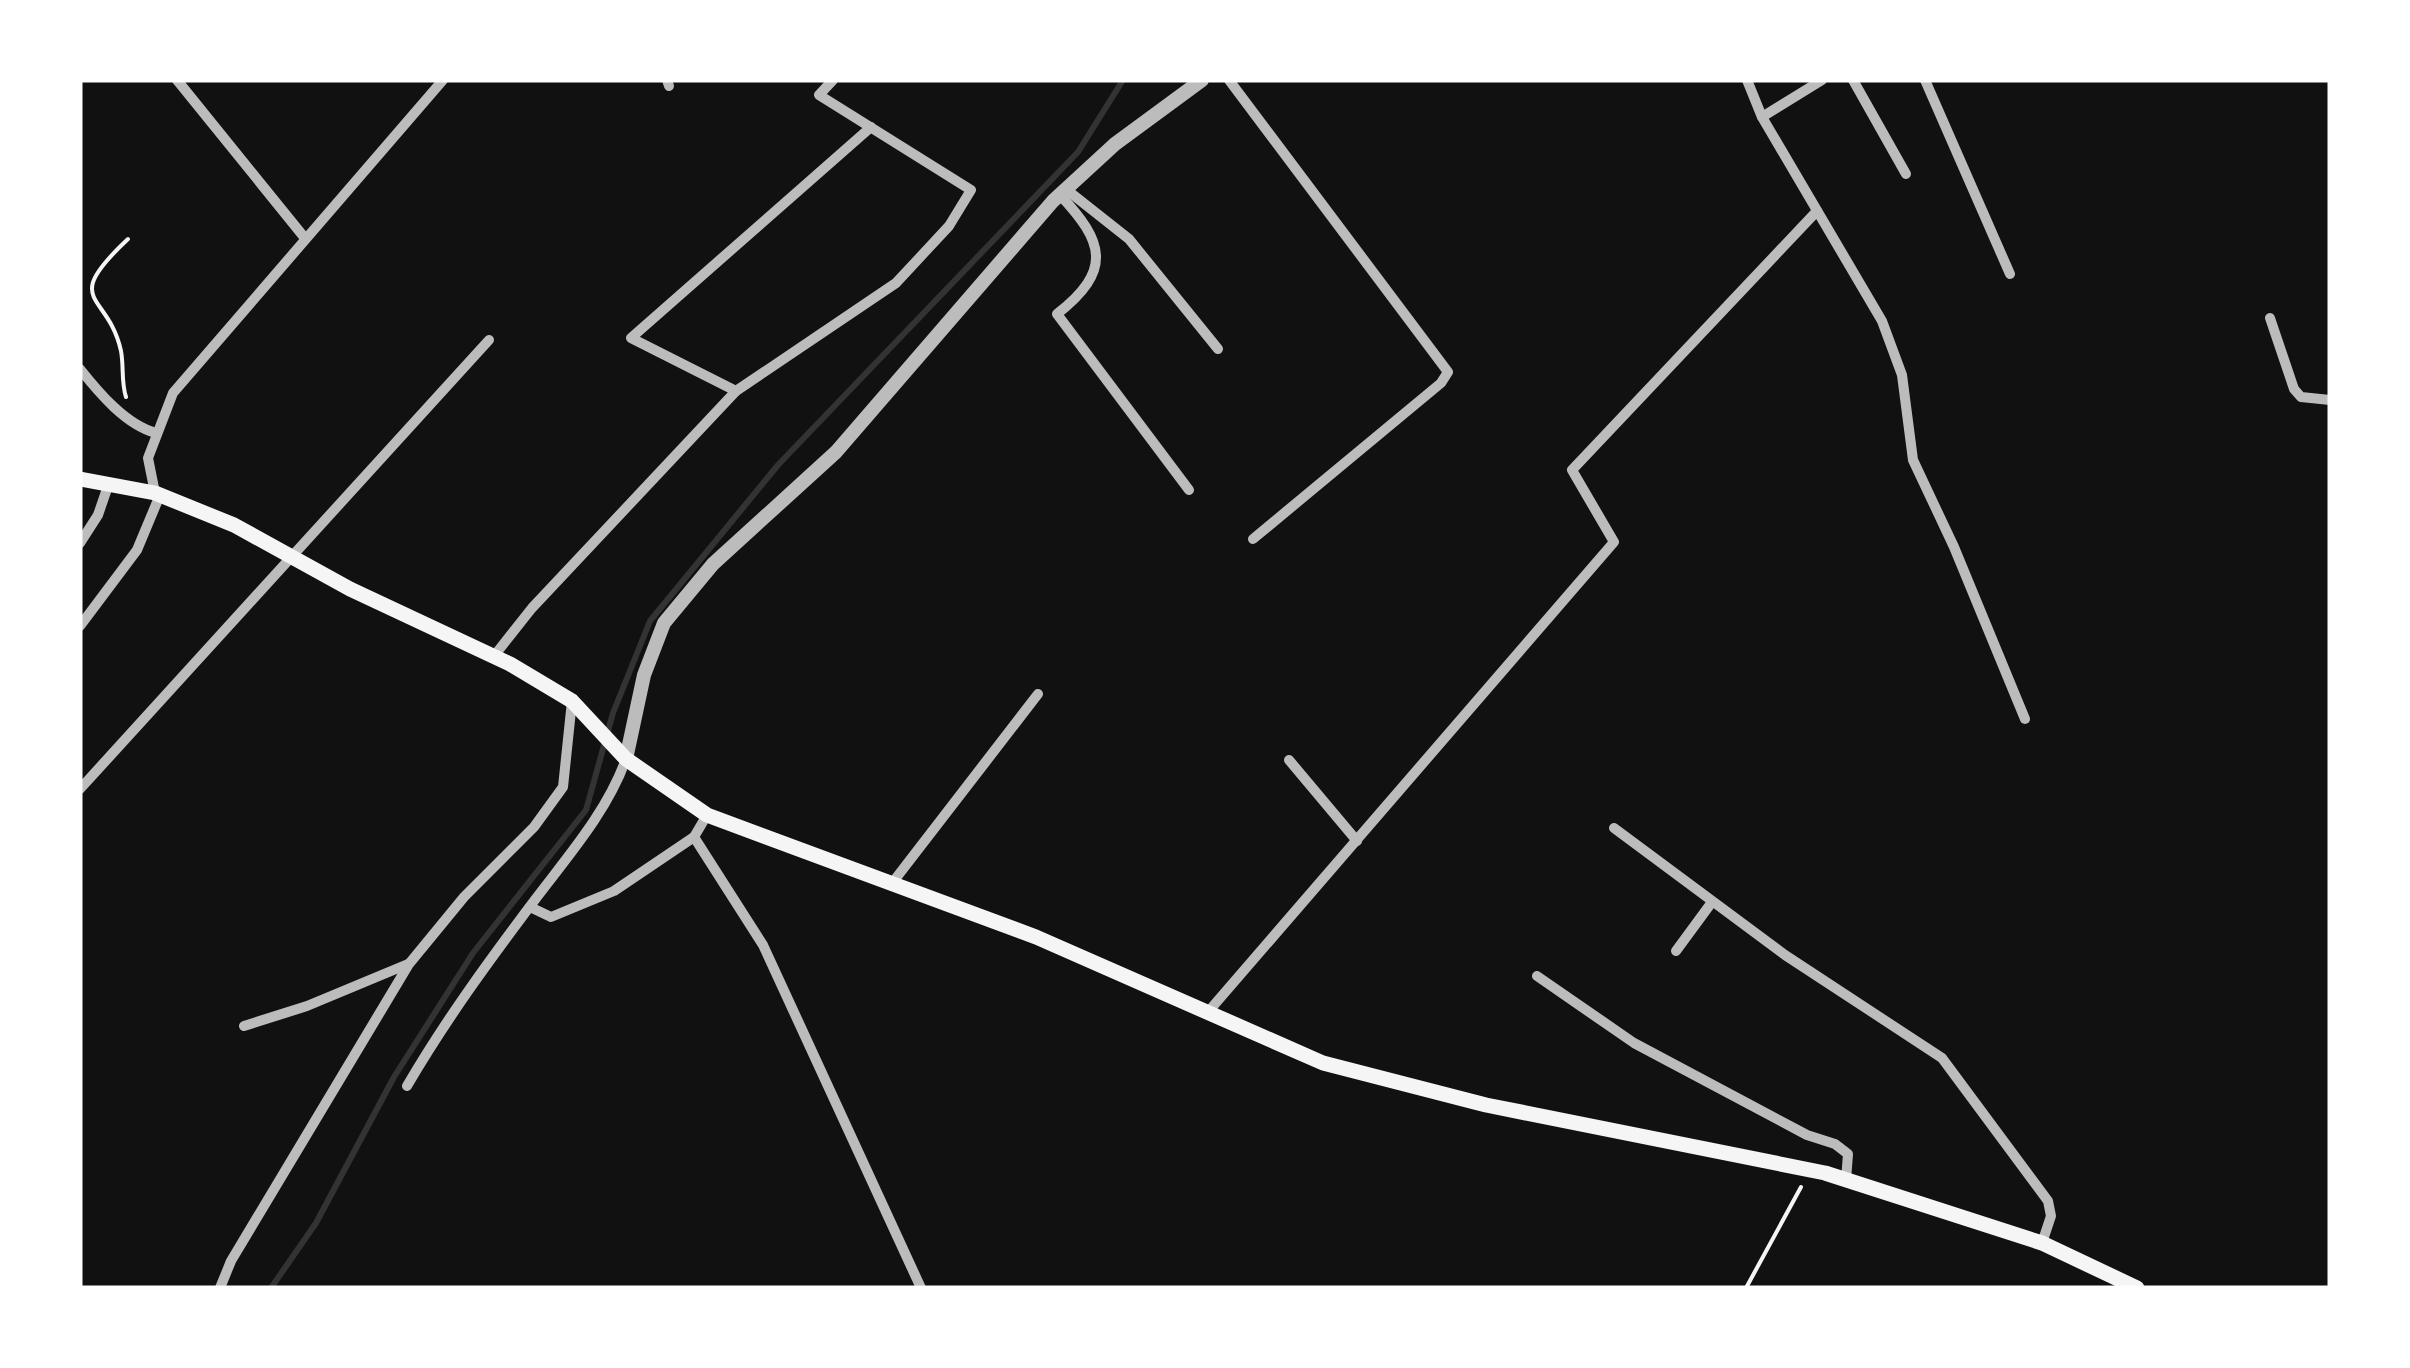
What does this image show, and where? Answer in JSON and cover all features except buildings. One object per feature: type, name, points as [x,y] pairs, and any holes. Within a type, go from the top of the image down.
[{"type":"main road","points":[[80,479],[157,494],[234,525],[494,656],[572,701],[626,759],[706,815],[1036,937],[1361,1076],[1486,1106],[1809,1169],[2042,1243],[2137,1288]]},
{"type":"street","points":[[177,80],[304,236]]},
{"type":"street","points":[[494,656],[532,608],[736,390],[896,283],[949,226],[972,190],[819,95],[833,80]]},
{"type":"street","points":[[406,1086],[447,1016],[616,786],[626,759],[644,675],[664,623],[713,564],[836,452],[895,388],[1003,254],[1063,193],[1115,144],[1202,80]]},
{"type":"street","points":[[1230,80],[1448,372],[1441,382],[1253,538]]},
{"type":"street","points":[[1747,80],[1762,117],[1882,322],[1902,375],[1913,460],[1954,547],[2025,719]]},
{"type":"street","points":[[1762,117],[1822,80]]},
{"type":"street","points":[[1852,80],[1906,174]]},
{"type":"street","points":[[1925,80],[2010,274]]},
{"type":"street","points":[[80,626],[137,550],[157,494],[148,458],[174,393],[437,82]]},
{"type":"street","points":[[736,390],[631,338],[871,127]]},
{"type":"street","points":[[1063,193],[1130,239],[1218,349]]},
{"type":"street","points":[[1063,193],[1091,228],[1098,246],[1080,296],[1057,314],[1189,490]]},
{"type":"street","points":[[1208,1012],[1614,542],[1572,470],[1817,210]]},
{"type":"street","points":[[2270,318],[2294,389],[2301,397],[2330,400]]},
{"type":"street","points":[[80,789],[490,340]]},
{"type":"street","points":[[80,369],[132,421],[156,433]]},
{"type":"street","points":[[80,543],[98,515],[109,482]]},
{"type":"street","points":[[893,882],[1038,694]]},
{"type":"street","points":[[220,1288],[230,1261],[409,964],[464,897],[534,828],[563,787],[572,701]]},
{"type":"street","points":[[1289,760],[1358,841]]},
{"type":"street","points":[[530,907],[551,918],[614,891],[694,837],[706,815]]},
{"type":"street","points":[[1614,828],[1712,902],[1942,1058],[2048,1201],[2051,1216],[2042,1243]]},
{"type":"street","points":[[694,837],[763,945],[921,1288]]},
{"type":"street","points":[[1676,951],[1712,902]]},
{"type":"street","points":[[244,1026],[307,1006],[409,964]]},
{"type":"street","points":[[1537,976],[1634,1043],[1807,1135],[1836,1144],[1850,1161],[1846,1180]]},
{"type":"path","points":[[128,239],[100,266],[94,279],[94,303],[121,351],[121,379],[132,421]]},
{"type":"path","points":[[1746,1288],[1809,1169]]},
{"type":"waterway","points":[[271,1288],[316,1223],[394,1077],[473,953],[586,810],[613,713],[650,621],[778,465],[1078,152],[1123,80]]}]
